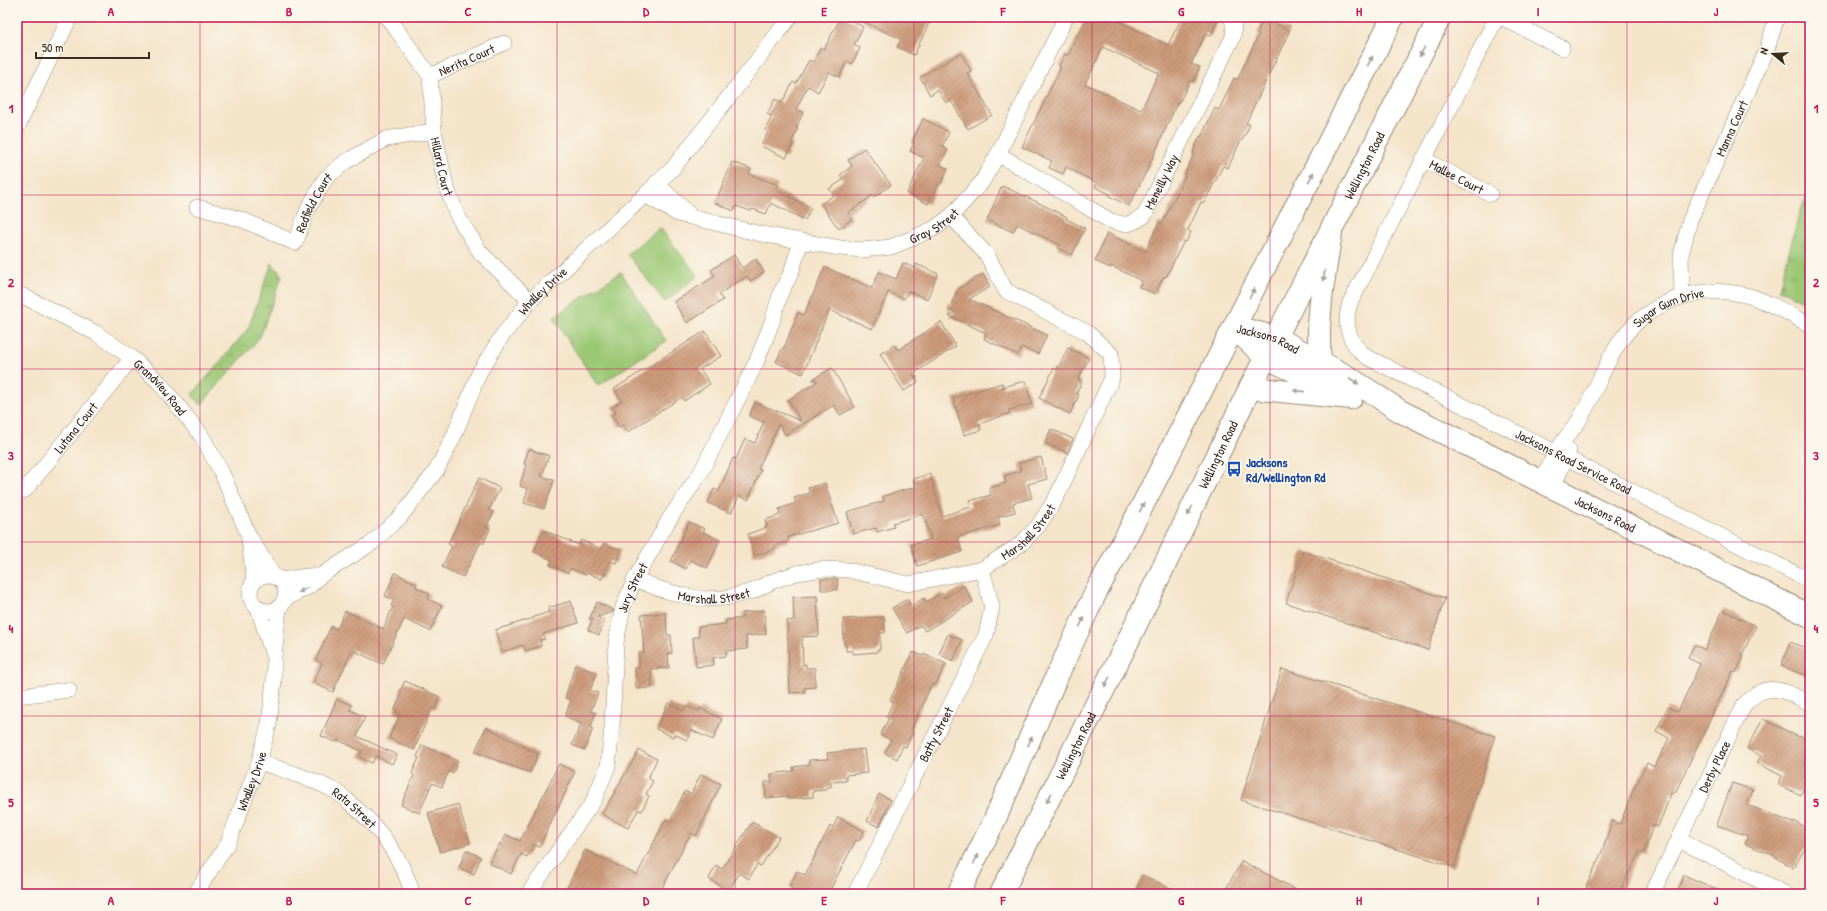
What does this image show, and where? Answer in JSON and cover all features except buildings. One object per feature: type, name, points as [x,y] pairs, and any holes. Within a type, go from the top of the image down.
[{"type":"main road","points":[[958,894],[995,819],[1056,678],[1095,594],[1393,17]]},
{"type":"main road","name":"Wellington Road","points":[[1001,894],[1124,647],[1265,357],[1332,224],[1440,17]]},
{"type":"main road","points":[[1320,361],[1318,328],[1320,303],[1332,224]]},
{"type":"main road","name":"Jacksons Road","points":[[1234,327],[1276,337],[1348,377],[1400,411],[1810,616]]},
{"type":"main road","name":"Jacksons Road","points":[[1234,327],[1265,357],[1351,398],[1400,411]]},
{"type":"main road","points":[[1250,388],[1351,398]]},
{"type":"street","points":[[17,128],[70,17]]},
{"type":"street","points":[[386,17],[430,76]]},
{"type":"street","name":"Whalley Drive","points":[[195,894],[228,843],[259,762],[269,724],[274,680],[274,658],[281,603],[310,586],[320,576],[372,543],[400,517],[436,471],[454,438],[480,371],[502,336],[530,301],[646,195],[656,183],[673,168],[790,17]]},
{"type":"street","name":"Gray Street","points":[[646,195],[678,214],[762,234],[840,248],[862,250],[891,247],[935,228],[951,216],[982,182],[998,154],[1066,17]]},
{"type":"street","name":"Meneilly Way","points":[[998,154],[1109,220],[1123,225],[1133,223],[1144,216],[1233,37],[1234,25],[1232,17]]},
{"type":"street","points":[[1424,159],[1497,17]]},
{"type":"street","points":[[1501,17],[1562,48]]},
{"type":"street","name":"Manna Court","points":[[1687,295],[1681,264],[1686,238],[1696,207],[1768,49],[1777,17]]},
{"type":"street","name":"Nerita Court","points":[[430,76],[504,43]]},
{"type":"street","name":"Hillard Court","points":[[430,76],[434,131],[446,186],[457,215],[480,252],[530,301]]},
{"type":"street","name":"Redfield Court","points":[[197,207],[243,220],[295,243],[308,209],[325,179],[345,162],[386,139],[434,131]]},
{"type":"street","name":"Mallee Court","points":[[1424,159],[1490,194]]},
{"type":"street","name":"Jacksons Road Service Road","points":[[1424,159],[1350,303],[1348,311],[1348,331],[1354,344],[1367,357],[1810,581]]},
{"type":"street","points":[[656,183],[691,217]]},
{"type":"street","name":"Marshall Street","points":[[634,579],[681,595],[710,598],[725,598],[753,591],[773,581],[797,573],[824,569],[848,570],[908,584],[982,569],[1021,544],[1039,525],[1053,503],[1112,378],[1111,354],[1088,333],[1006,291],[987,255],[951,216]]},
{"type":"street","name":"Jury Street","points":[[528,894],[593,802],[608,766],[612,728],[616,643],[623,607],[634,579],[670,518],[701,472],[756,363],[772,322],[781,292],[790,273],[796,240]]},
{"type":"street","name":"Sugar Gum Drive","points":[[1547,484],[1609,360],[1628,331],[1655,309],[1687,295],[1720,292],[1750,297],[1810,325]]},
{"type":"street","name":"Grandview Road","points":[[17,293],[96,333],[132,358],[159,382],[202,435],[222,473],[248,534],[277,578]]},
{"type":"street","name":"Lutana Court","points":[[17,493],[25,490],[132,358]]},
{"type":"street","name":"Grandview Road","points":[[248,534],[254,582]]},
{"type":"street","name":"Batty Street","points":[[855,894],[986,635],[992,606],[982,569]]},
{"type":"street","points":[[265,575],[277,578],[285,589],[281,603],[268,610],[258,608],[254,604],[250,593],[254,582],[265,575]]},
{"type":"street","name":"Whalley Drive","points":[[277,578],[320,576]]},
{"type":"street","name":"Whalley Drive","points":[[258,608],[274,658]]},
{"type":"street","name":"Derby Place","points":[[1652,894],[1744,705],[1759,692],[1770,689],[1792,694],[1810,704]]},
{"type":"street","points":[[17,696],[69,690]]},
{"type":"street","name":"Rata Street","points":[[259,762],[335,790],[355,807],[378,830],[395,851],[408,877],[413,894]]},
{"type":"street","points":[[1678,840],[1786,894]]},
{"type":"green space","points":[[1810,189],[1810,305],[1779,289],[1800,211]]},
{"type":"green space","points":[[660,228],[698,276],[665,302],[627,254]]},
{"type":"green space","points":[[272,263],[282,276],[260,337],[201,405],[192,395],[248,329]]},
{"type":"green space","points":[[621,272],[666,341],[598,386],[553,317]]},
{"type":"place","name":"Jacksons Rd/Wellington Rd","points":[[1234,469]]}]
